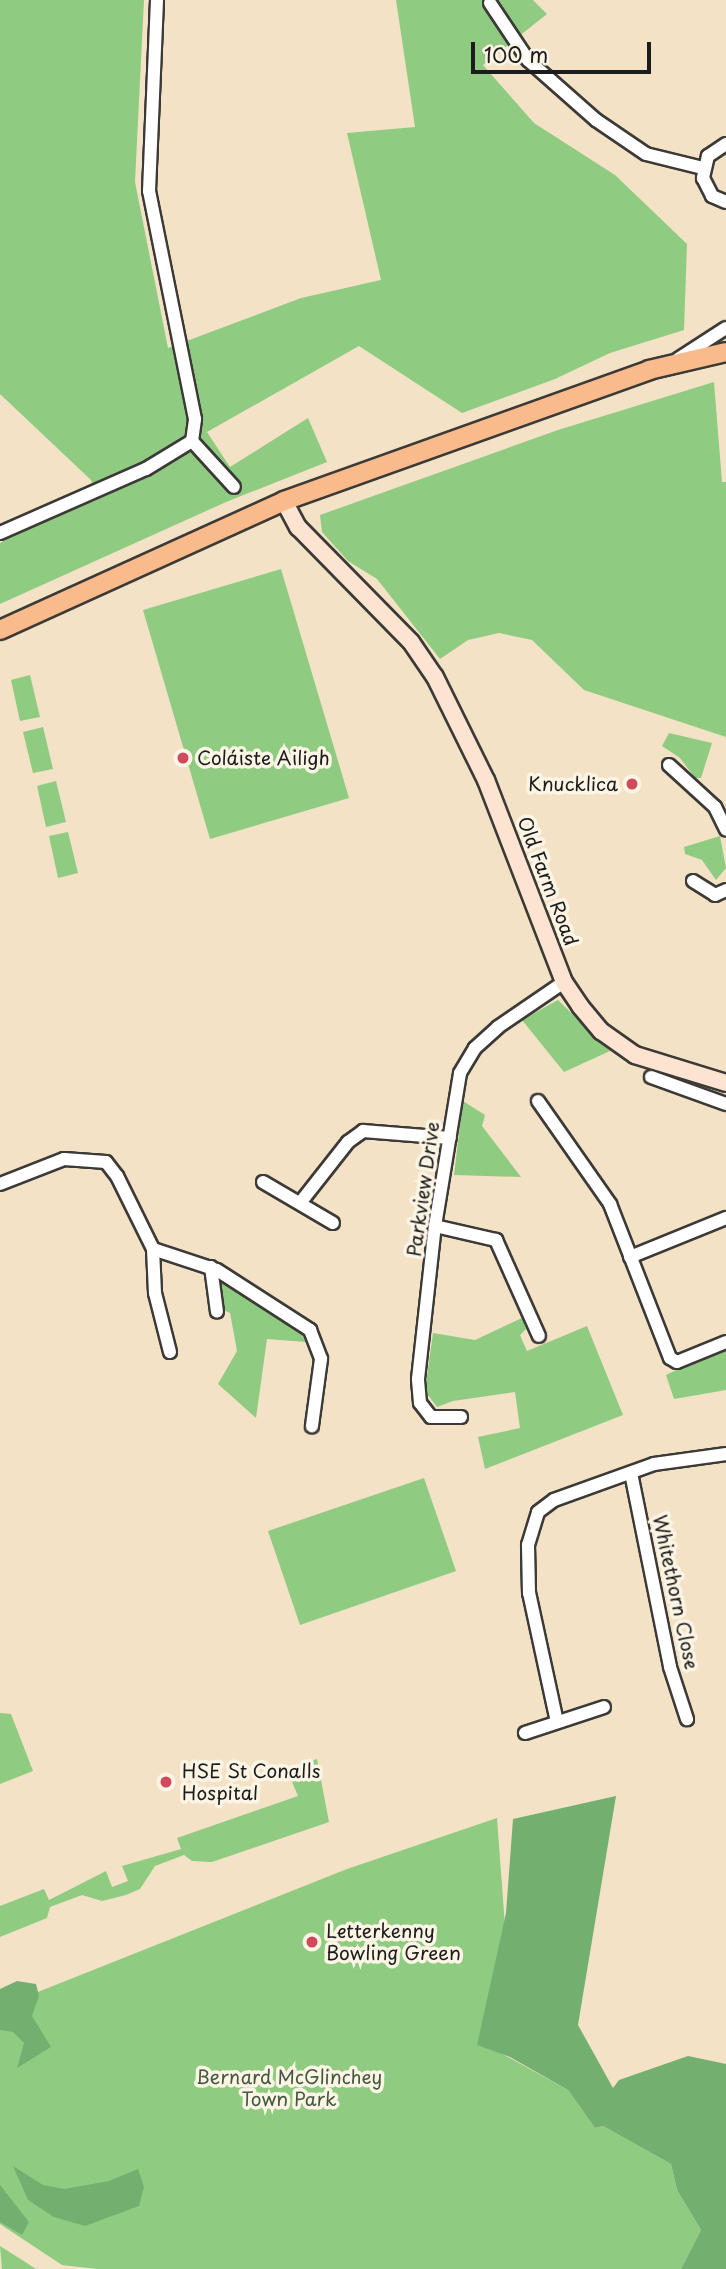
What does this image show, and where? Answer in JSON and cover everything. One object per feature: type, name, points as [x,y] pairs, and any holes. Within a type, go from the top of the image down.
[{"type":"main road","points":[[0,630],[284,501],[672,363],[726,352]]},
{"type":"street","points":[[156,0],[149,191],[195,419],[192,441],[233,487]]},
{"type":"street","points":[[490,3],[528,60],[596,120],[646,154],[703,168]]},
{"type":"street","points":[[724,205],[706,188],[703,168],[712,151],[726,144]]},
{"type":"street","points":[[672,363],[726,328]]},
{"type":"street","points":[[0,533],[146,469],[192,441]]},
{"type":"street","name":"Old Farm Road","points":[[284,501],[299,527],[411,642],[435,677],[486,780],[564,982],[601,1031],[635,1055],[726,1083]]},
{"type":"street","points":[[668,765],[720,805],[726,830]]},
{"type":"street","points":[[693,881],[715,895],[726,890]]},
{"type":"street","name":"Parkview Drive","points":[[461,1417],[432,1417],[420,1404],[418,1379],[435,1226],[460,1073],[475,1048],[525,1006],[564,982]]},
{"type":"street","points":[[650,1077],[726,1104]]},
{"type":"street","points":[[538,1101],[610,1204],[670,1359],[677,1362],[726,1342]]},
{"type":"street","points":[[300,1203],[348,1142],[363,1131],[450,1138]]},
{"type":"street","points":[[0,1184],[64,1159],[106,1162],[126,1191],[153,1250],[155,1293],[170,1352]]},
{"type":"street","points":[[263,1182],[333,1223]]},
{"type":"street","points":[[630,1257],[726,1218]]},
{"type":"street","points":[[435,1226],[496,1240],[539,1336]]},
{"type":"street","points":[[153,1250],[211,1267],[310,1330],[321,1359],[312,1426]]},
{"type":"street","points":[[211,1267],[217,1312]]},
{"type":"street","points":[[557,1722],[530,1606],[527,1557],[533,1521],[546,1504],[631,1472],[687,1456],[726,1454]]},
{"type":"street","name":"Whitethorn Close","points":[[631,1472],[670,1667],[687,1719]]},
{"type":"street","points":[[525,1733],[604,1707]]},
{"type":"green space","points":[[0,0],[144,0],[135,182],[168,348],[301,298],[381,280],[347,133],[415,127],[396,0],[533,0],[547,14],[483,65],[534,123],[615,175],[687,244],[684,330],[610,353],[555,379],[462,413],[359,346],[207,432],[230,467],[308,418],[327,462],[226,502],[0,604],[0,543],[36,522],[97,500],[91,480],[0,394]]},
{"type":"green space","points":[[714,382],[722,482],[726,482],[726,737],[584,690],[532,640],[499,633],[468,640],[440,659],[377,579],[348,561],[322,532],[320,515],[558,430]]},
{"type":"green space","points":[[281,569],[349,798],[210,839],[143,610]]},
{"type":"green space","points":[[30,675],[40,717],[20,721],[11,680]]},
{"type":"green space","points":[[43,727],[53,769],[33,773],[23,732]]},
{"type":"green space","points":[[669,733],[712,743],[701,778],[695,778],[680,758],[662,746]]},
{"type":"green space","points":[[56,781],[66,822],[46,827],[37,786]]},
{"type":"green space","points":[[68,832],[78,873],[58,878],[49,836]]},
{"type":"green space","points":[[720,836],[726,868],[716,880],[702,860],[685,854],[684,847]]},
{"type":"green space","points":[[558,1000],[610,1051],[564,1072],[522,1020]]},
{"type":"green space","points":[[463,1101],[485,1115],[482,1126],[521,1177],[454,1175]]},
{"type":"green space","points":[[217,1278],[300,1332],[306,1342],[267,1339],[256,1418],[218,1384],[237,1351],[230,1313],[221,1309]]},
{"type":"green space","points":[[522,1318],[526,1329],[520,1335],[527,1351],[587,1326],[623,1415],[485,1469],[478,1437],[520,1428],[515,1392],[453,1401],[437,1407],[425,1391],[433,1333],[475,1340]]},
{"type":"green space","points":[[726,1346],[726,1390],[674,1399],[666,1375]]},
{"type":"green space","points":[[424,1478],[456,1571],[300,1625],[268,1531]]},
{"type":"green space","points":[[0,1713],[11,1714],[33,1771],[0,1784]]},
{"type":"green space","points":[[317,1759],[329,1822],[212,1862],[192,1861],[184,1855],[155,1866],[140,1889],[102,1901],[82,1895],[50,1907],[47,1918],[0,1937],[0,1906],[44,1889],[49,1900],[106,1871],[112,1887],[128,1881],[122,1866],[181,1849],[177,1838],[298,1796],[287,1770]]},
{"type":"green space","points":[[616,1796],[578,2025],[613,2088],[619,2080],[688,2056],[726,2064],[726,2269],[681,2269],[701,2230],[677,2190],[671,2164],[603,2126],[595,2128],[568,2090],[510,2057],[477,2045],[506,1913],[513,1819]]},
{"type":"green space","name":"Bernard McGlinchey Town Park","points":[[497,1818],[505,1926],[495,2050],[568,2090],[595,2128],[603,2126],[671,2164],[677,2190],[701,2230],[681,2269],[97,2269],[62,2265],[0,2224],[0,2007],[347,1869]]},
{"type":"green space","points":[[17,1981],[36,1984],[39,1996],[32,2016],[51,2047],[17,2068],[24,2043],[13,2032],[0,2030],[0,1989]]},
{"type":"green space","points":[[13,2166],[43,2185],[64,2189],[109,2181],[138,2169],[144,2187],[139,2206],[85,2226],[54,2217],[28,2200]]},
{"type":"green space","points":[[0,2185],[29,2222],[22,2235],[0,2222]]},
{"type":"green space","points":[[0,2246],[19,2258],[36,2269],[2,2269]]},
{"type":"place","name":"Coláiste Ailigh","points":[[183,758]]},
{"type":"place","name":"Knucklica","points":[[632,784]]},
{"type":"place","name":"HSE St Conalls Hospital","points":[[166,1782]]},
{"type":"place","name":"Letterkenny Bowling Green","points":[[312,1942]]}]
